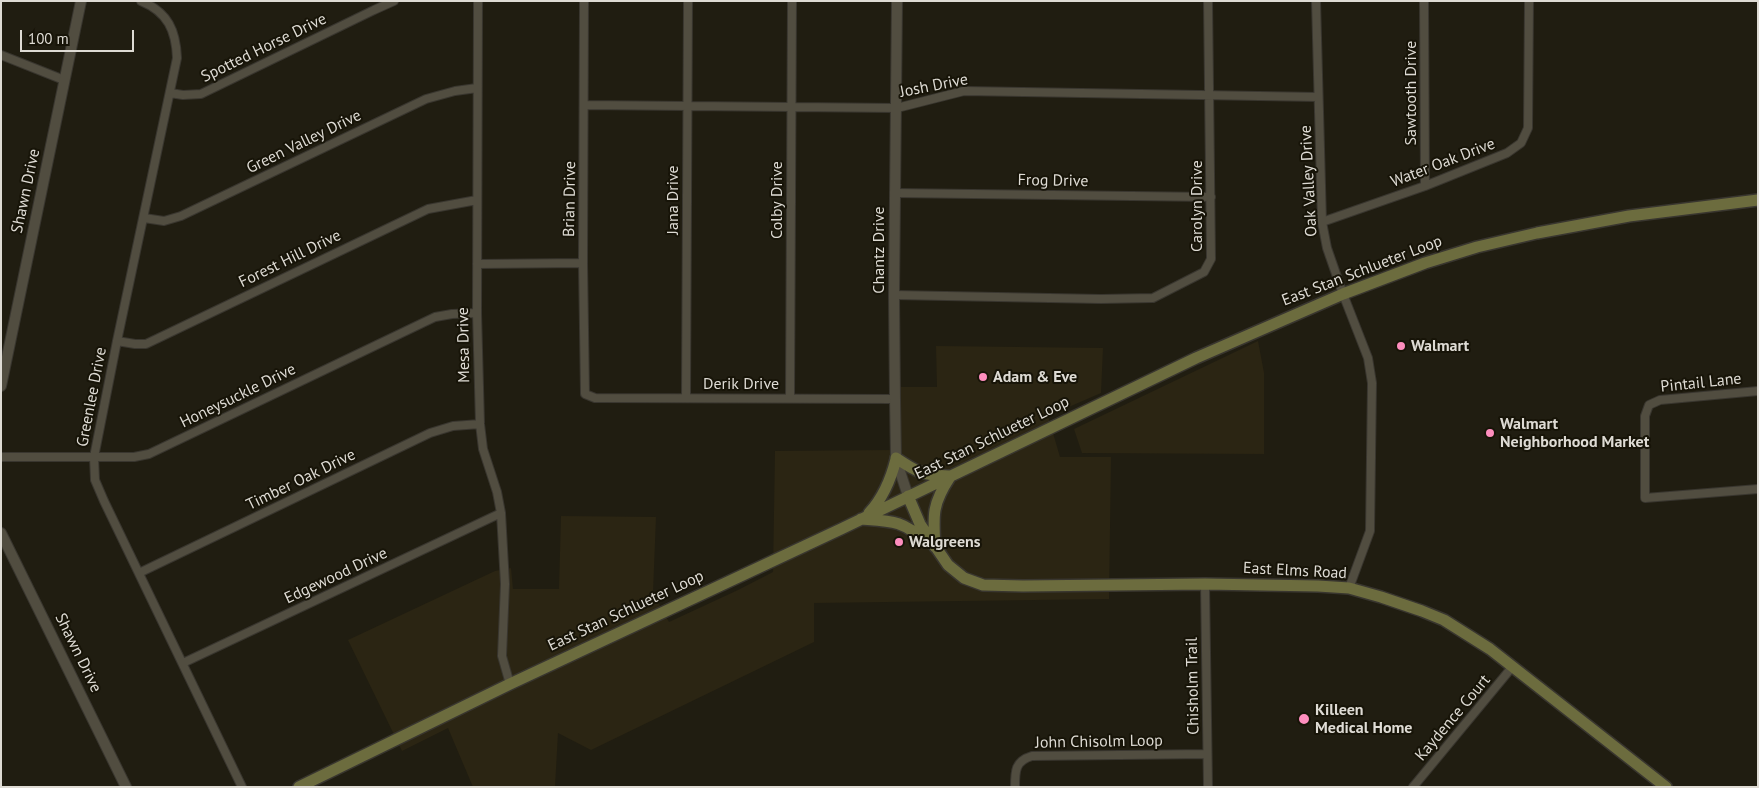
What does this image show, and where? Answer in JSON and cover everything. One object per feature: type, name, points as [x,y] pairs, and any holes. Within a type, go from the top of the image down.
[{"type":"main road","name":"East Stan Schlueter Loop","points":[[299,787],[510,684],[863,518],[1196,358],[1342,294],[1425,262],[1536,233],[1629,216],[1758,200]]},
{"type":"main road","points":[[863,518],[878,503],[890,478],[896,458],[916,472],[928,475],[951,476]]},
{"type":"main road","points":[[936,548],[934,511],[940,493],[951,476]]},
{"type":"main road","name":"East Elms Road","points":[[908,496],[920,524],[955,573],[983,585],[1205,584],[1349,588],[1399,603],[1444,620],[1513,666],[1666,787]]},
{"type":"main road","points":[[863,518],[907,526],[936,548]]},
{"type":"street","name":"Shawn Drive","points":[[1,386],[81,1]]},
{"type":"street","name":"Greenlee Drive","points":[[141,1],[149,4],[159,12],[174,32],[177,58],[94,457],[95,480],[242,787]]},
{"type":"street","points":[[369,1],[374,10]]},
{"type":"street","name":"Spotted Horse Drive","points":[[170,93],[182,95],[201,94],[394,1]]},
{"type":"street","name":"Mesa Drive","points":[[478,1],[477,313],[480,424],[483,448],[497,492],[501,513],[505,584],[502,656],[510,684]]},
{"type":"street","name":"Brian Drive","points":[[584,1],[583,264],[585,394],[588,396]]},
{"type":"street","name":"Jana Drive","points":[[686,398],[688,1]]},
{"type":"street","name":"Colby Drive","points":[[790,398],[792,1]]},
{"type":"street","name":"Chantz Drive","points":[[897,1],[897,108],[894,193],[896,458],[908,496]]},
{"type":"street","name":"Carolyn Drive","points":[[894,295],[1101,299],[1153,298],[1204,272],[1211,259],[1208,1]]},
{"type":"street","name":"Oak Valley Drive","points":[[1316,1],[1322,222],[1327,248],[1342,294],[1368,358],[1372,383],[1370,531],[1349,588]]},
{"type":"street","name":"Sawtooth Drive","points":[[1424,1],[1424,186]]},
{"type":"street","name":"Water Oak Drive","points":[[1322,222],[1507,154],[1521,142],[1528,128],[1529,1]]},
{"type":"street","points":[[1,55],[64,80]]},
{"type":"street","name":"Green Valley Drive","points":[[144,218],[164,221],[181,216],[426,99],[455,91],[477,88]]},
{"type":"street","name":"Josh Drive","points":[[585,105],[897,108],[964,91],[1318,97]]},
{"type":"street","name":"Frog Drive","points":[[894,193],[1211,197]]},
{"type":"street","name":"Forest Hill Drive","points":[[117,340],[146,344],[428,208],[477,200]]},
{"type":"street","points":[[477,264],[583,264]]},
{"type":"street","name":"Honeysuckle Drive","points":[[1,457],[134,457],[149,454],[435,318],[452,314],[477,313]]},
{"type":"street","name":"Pintail Lane","points":[[1758,391],[1660,400],[1649,405],[1645,416],[1644,498],[1758,489]]},
{"type":"street","name":"Derik Drive","points":[[588,396],[595,398],[895,399]]},
{"type":"street","name":"Timber Oak Drive","points":[[139,573],[430,433],[453,426],[480,424]]},
{"type":"street","name":"Edgewood Drive","points":[[183,663],[501,513]]},
{"type":"street","name":"Shawn Drive","points":[[1,533],[126,787]]},
{"type":"street","name":"Chisholm Trail","points":[[1205,584],[1208,787]]},
{"type":"street","name":"Kaydence Court","points":[[1413,787],[1513,666]]},
{"type":"street","name":"John Chisolm Loop","points":[[1015,787],[1015,769],[1021,761],[1032,756],[1207,754]]},
{"type":"shaded area","points":[[1258,341],[1264,373],[1264,454],[1082,453],[1074,429]]},
{"type":"shaded area","points":[[936,346],[1103,348],[1101,393],[1048,416],[1060,457],[1111,457],[1109,599],[814,603],[814,642],[591,750],[558,733],[555,787],[473,787],[448,728],[402,751],[348,640],[495,571],[511,568],[513,589],[559,589],[561,516],[656,517],[653,593],[669,622],[738,590],[773,572],[775,451],[892,450],[892,387],[937,387]]},
{"type":"place","name":"Walmart","points":[[1401,346]]},
{"type":"place","name":"Adam & Eve","points":[[983,377]]},
{"type":"place","name":"Walmart Neighborhood Market","points":[[1490,433]]},
{"type":"place","name":"Walgreens","points":[[899,542]]},
{"type":"place","name":"Killeen Medical Home","points":[[1304,719]]}]
